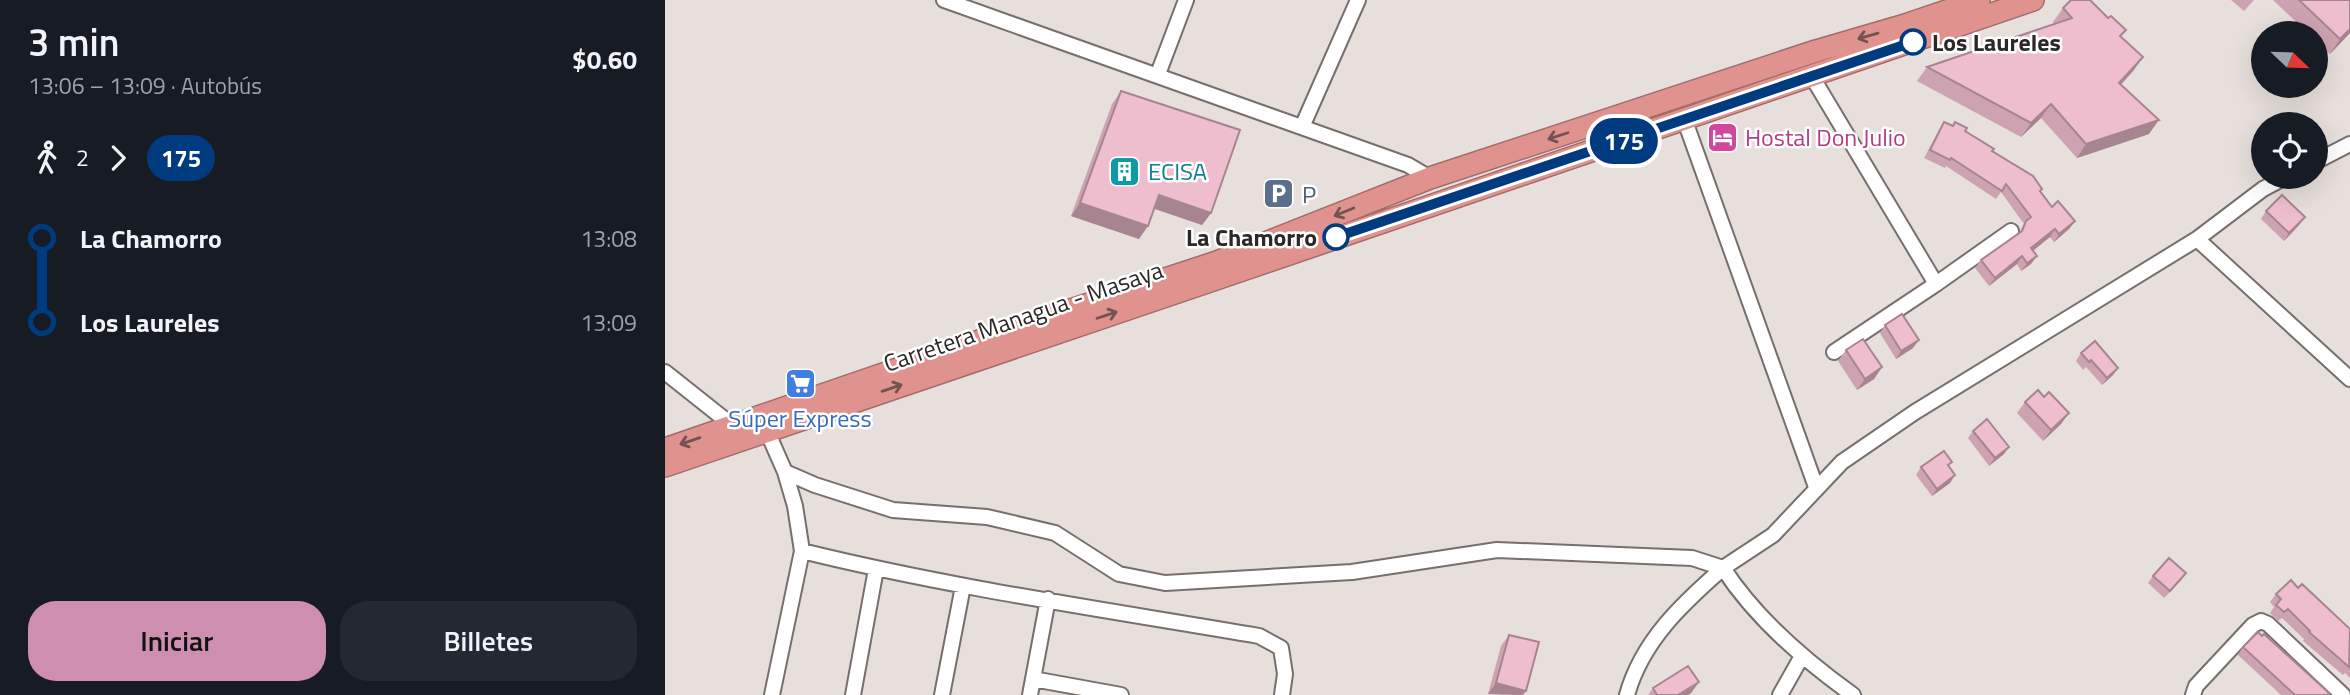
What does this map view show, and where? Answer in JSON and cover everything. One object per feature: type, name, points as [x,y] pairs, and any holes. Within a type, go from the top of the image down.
[{"type":"highway","name":"Carretera Managua - Masaya","points":[[665,449],[1217,262],[1430,178],[1979,0]]},
{"type":"highway","name":"Carretera Managua - Masaya","points":[[665,466],[971,360],[1685,121],[2033,0]]},
{"type":"street","points":[[944,0],[1408,165],[1430,178]]},
{"type":"street","points":[[1158,74],[1187,0]]},
{"type":"street","points":[[1302,127],[1358,0]]},
{"type":"street","points":[[1811,75],[1936,284]]},
{"type":"street","points":[[1685,121],[1816,487]]},
{"type":"street","points":[[2328,155],[2350,144]]},
{"type":"street","points":[[1627,695],[1630,683],[1651,643],[1669,617],[1723,568],[1773,534],[1842,462],[1915,412],[2197,240],[2263,189]]},
{"type":"street","points":[[1834,352],[2011,231]]},
{"type":"street","points":[[2197,240],[2350,379]]},
{"type":"street","points":[[665,372],[733,426]]},
{"type":"street","points":[[767,431],[785,472],[795,506],[802,551],[772,695]]},
{"type":"street","points":[[785,472],[815,485],[893,510],[987,517],[1055,533],[1119,574],[1165,583],[1352,572],[1497,550],[1692,558],[1723,568],[1739,593],[1802,656],[1853,695]]},
{"type":"street","points":[[802,551],[963,586],[1259,636],[1281,648],[1285,674],[1282,695]]},
{"type":"street","points":[[853,695],[876,569]]},
{"type":"street","points":[[942,695],[963,586]]},
{"type":"street","points":[[1030,695],[1048,599]]},
{"type":"street","points":[[2193,695],[2196,686],[2253,625],[2261,621],[2268,624],[2343,695]]},
{"type":"street","points":[[1780,695],[1802,656]]},
{"type":"street","points":[[1033,679],[1121,695]]},
{"type":"building","points":[[2071,0],[2090,0],[2108,18],[2111,16],[2126,30],[2120,36],[2143,57],[2119,83],[2159,120],[2086,144],[2051,104],[2031,123],[1927,67],[2072,18],[2063,8]]},
{"type":"building","points":[[2299,0],[2350,0],[2350,29],[2340,39],[2328,28],[2328,21],[2321,21]]},
{"type":"building","points":[[1121,91],[1240,130],[1211,213],[1159,195],[1148,226],[1080,203]]},
{"type":"building","points":[[1944,122],[1953,126],[1955,122],[1967,128],[1965,131],[1994,149],[1992,151],[2033,176],[2052,207],[2058,201],[2075,221],[2059,234],[2055,229],[2031,248],[2037,256],[2027,263],[2022,256],[1995,278],[1981,260],[2022,231],[2031,217],[2006,184],[2002,191],[1951,158],[1950,160],[1930,150]]},
{"type":"building","points":[[2282,195],[2305,217],[2289,233],[2266,211]]},
{"type":"building","points":[[1902,314],[1919,340],[1901,351],[1885,325]]},
{"type":"building","points":[[1863,339],[1882,367],[1865,379],[1846,350]]},
{"type":"building","points":[[2095,341],[2118,368],[2107,378],[2081,353]]},
{"type":"building","points":[[2038,390],[2044,397],[2049,392],[2069,413],[2051,430],[2025,402]]},
{"type":"building","points":[[1987,419],[2009,447],[1995,458],[1973,431]]},
{"type":"building","points":[[1944,451],[1952,462],[1948,465],[1955,475],[1937,489],[1921,467]]},
{"type":"building","points":[[2169,558],[2186,573],[2170,591],[2153,576]]},
{"type":"building","points":[[2291,580],[2298,588],[2302,584],[2350,629],[2349,667],[2309,632],[2288,609],[2284,612],[2276,605],[2281,599],[2276,594]]},
{"type":"building","points":[[2258,632],[2262,636],[2264,634],[2329,693],[2295,695],[2243,647]]},
{"type":"building","points":[[1509,635],[1539,642],[1526,691],[1496,683]]},
{"type":"building","points":[[1688,666],[1699,682],[1678,695],[1657,695],[1653,688]]},
{"type":"bus line","name":"175","points":[[1336,237],[1913,42]]},
{"type":"place","name":"Los Laureles","points":[[1913,42]]},
{"type":"place","name":"Hostal Don Julio","points":[[1722,137]]},
{"type":"place","name":"ECISA","points":[[1125,171]]},
{"type":"place","name":"P","points":[[1279,194]]},
{"type":"place","name":"La Chamorro","points":[[1336,237]]},
{"type":"place","name":"Súper Express","points":[[800,384]]}]
